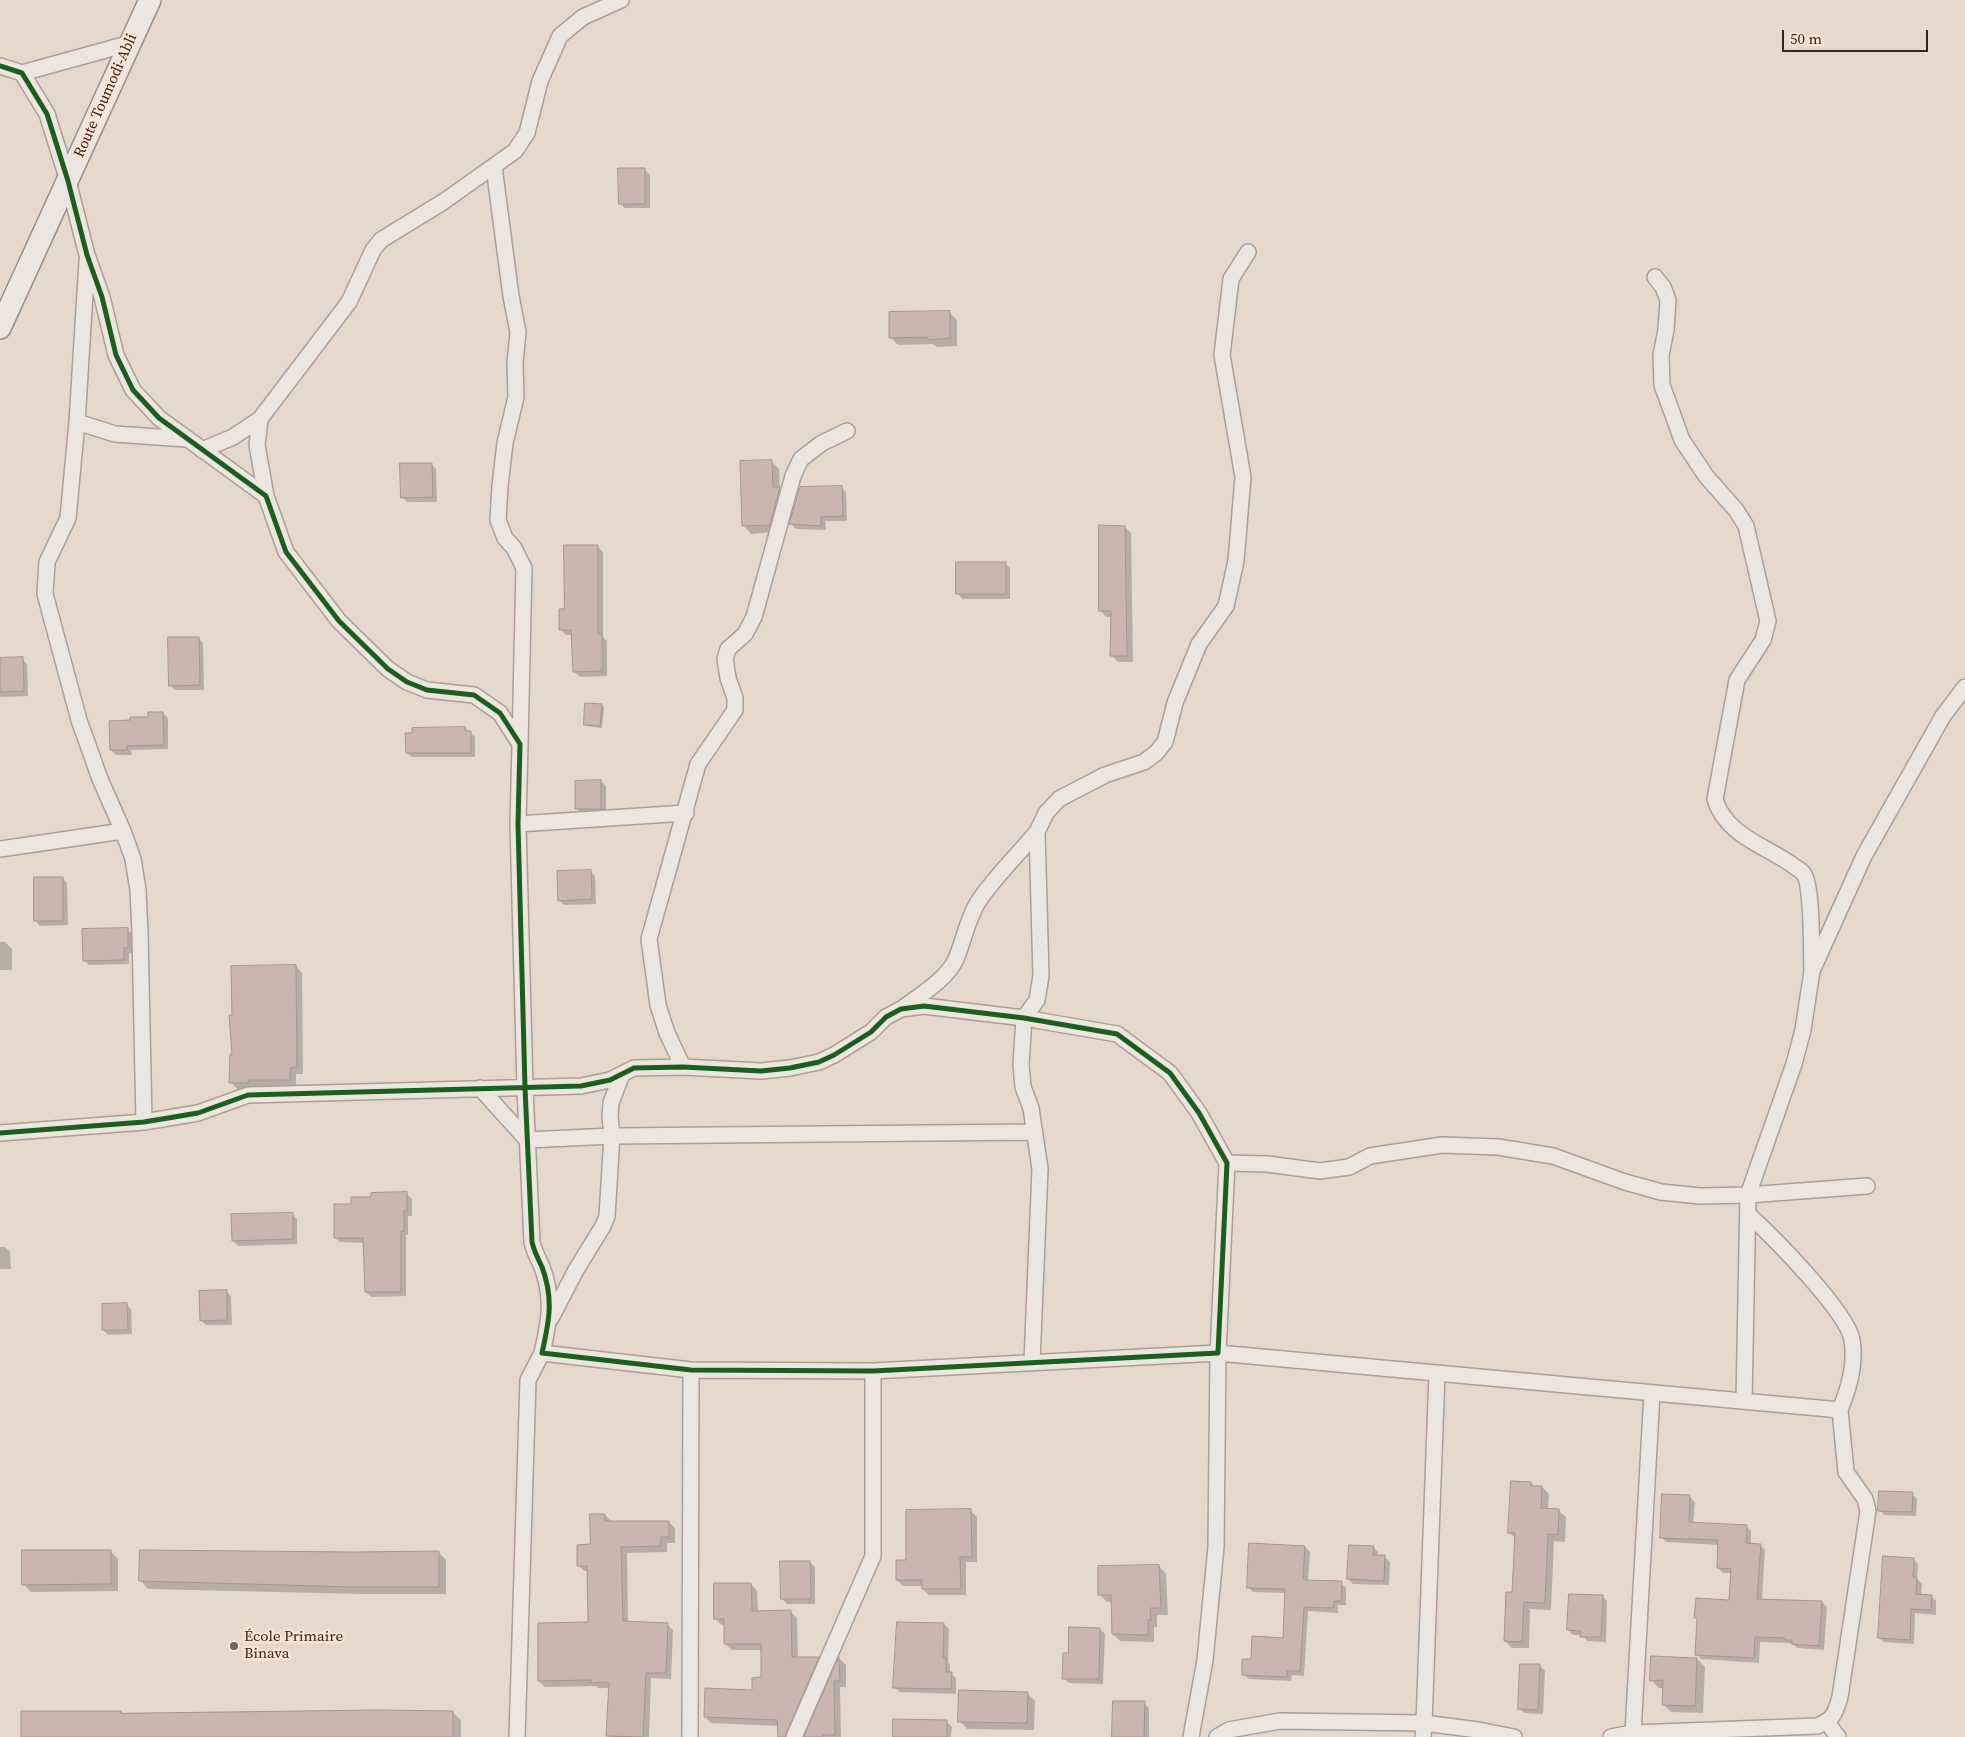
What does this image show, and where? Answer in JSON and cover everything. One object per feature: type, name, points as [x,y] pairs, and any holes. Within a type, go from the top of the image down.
[{"type":"street","name":"Route Toumodi-Abli","points":[[0,328],[150,0]]},
{"type":"street","points":[[202,450],[233,437],[260,419],[349,302],[366,261],[382,240],[443,202],[515,152],[527,133],[540,81],[560,36],[583,17],[621,0]]},
{"type":"street","points":[[0,66],[22,73],[131,43]]},
{"type":"street","points":[[22,73],[47,114],[68,181],[87,255],[102,297],[116,355],[134,390],[159,418],[266,496]]},
{"type":"street","points":[[494,167],[511,296],[518,332],[515,363],[516,397],[506,443],[500,486],[498,520],[504,538],[514,548],[524,568],[518,824],[525,1088],[532,1242],[548,1288],[550,1304],[549,1322],[542,1353],[528,1380],[517,1737]]},
{"type":"street","points":[[0,1133],[144,1122],[198,1113],[248,1096],[581,1086],[610,1080],[634,1068],[761,1071],[790,1068],[819,1062],[871,1032],[886,1017],[901,1009],[928,989],[952,968],[970,916],[978,901],[1037,832],[1046,813],[1059,799],[1105,774],[1144,762],[1156,753],[1165,742],[1175,703],[1199,644],[1226,606],[1236,562],[1243,478],[1222,355],[1231,279],[1248,252]]},
{"type":"street","points":[[87,255],[77,422],[68,518],[48,562],[45,594],[79,720],[100,779],[123,830],[133,859],[138,890],[144,1122]]},
{"type":"street","points":[[1655,277],[1663,287],[1668,300],[1666,330],[1661,355],[1662,385],[1682,440],[1706,476],[1736,510],[1746,526],[1768,621],[1763,640],[1738,680],[1715,798],[1718,810],[1743,836],[1804,873],[1809,892],[1812,971],[1804,1030],[1748,1195],[1744,1401]]},
{"type":"street","points":[[260,419],[258,445],[266,496],[286,552],[339,621],[388,669],[407,682],[427,690],[474,694],[500,713],[520,744]]},
{"type":"street","points":[[77,422],[115,434],[186,439]]},
{"type":"street","points":[[683,1068],[667,1033],[658,1005],[649,938],[686,813],[698,764],[735,710],[735,698],[728,678],[725,659],[728,649],[744,634],[754,617],[793,476],[801,459],[822,443],[847,431]]},
{"type":"street","points":[[1812,971],[1864,856],[1943,716],[1965,686]]},
{"type":"street","points":[[518,824],[686,813]]},
{"type":"street","points":[[0,849],[123,830]]},
{"type":"street","points":[[1032,1362],[1040,1169],[1031,1108],[1023,1087],[1021,1064],[1024,1018],[1038,1000],[1041,976],[1037,832]]},
{"type":"street","points":[[901,1009],[924,1006],[1024,1018],[1117,1034],[1170,1073],[1199,1113],[1227,1163],[1218,1353],[1216,1547],[1205,1660],[1191,1737]]},
{"type":"street","points":[[549,1322],[607,1216],[612,1136],[611,1103],[622,1074]]},
{"type":"street","points":[[480,1088],[527,1140]]},
{"type":"street","points":[[527,1140],[612,1136],[1035,1132]]},
{"type":"street","points":[[1227,1163],[1267,1164],[1320,1171],[1349,1167],[1370,1156],[1442,1144],[1498,1147],[1554,1156],[1625,1182],[1661,1192],[1700,1196],[1748,1195],[1867,1186]]},
{"type":"street","points":[[1612,1737],[1634,1733],[1817,1726],[1827,1722],[1835,1715],[1840,1697],[1868,1511],[1865,1499],[1846,1472],[1840,1410],[1849,1386],[1853,1362],[1852,1338],[1832,1304],[1748,1214]]},
{"type":"street","points":[[542,1353],[691,1370],[873,1371],[1218,1353],[1840,1410]]},
{"type":"street","points":[[690,1737],[691,1370]]},
{"type":"street","points":[[794,1737],[873,1556],[873,1371]]},
{"type":"street","points":[[1424,1730],[1438,1374]]},
{"type":"street","points":[[1634,1733],[1652,1394]]},
{"type":"street","points":[[1217,1737],[1229,1730],[1280,1721],[1424,1730],[1478,1730],[1514,1737]]},
{"type":"street","points":[[1827,1722],[1838,1737]]},
{"type":"building","points":[[618,168],[645,168],[645,204],[619,204]]},
{"type":"building","points":[[950,311],[950,338],[928,340],[927,337],[889,338],[889,312]]},
{"type":"building","points":[[772,460],[773,487],[780,487],[770,525],[742,526],[740,461]]},
{"type":"building","points":[[400,463],[432,463],[433,497],[401,498]]},
{"type":"building","points":[[842,486],[843,516],[821,517],[821,526],[789,524],[800,487]]},
{"type":"building","points":[[1099,525],[1125,526],[1127,656],[1110,656],[1111,611],[1099,611]]},
{"type":"building","points":[[564,545],[598,545],[598,634],[602,634],[602,671],[573,672],[571,630],[559,630],[559,609],[564,609]]},
{"type":"building","points":[[956,562],[1006,562],[1006,594],[956,594]]},
{"type":"building","points":[[168,637],[199,637],[200,685],[169,686]]},
{"type":"building","points":[[23,657],[24,691],[0,692],[0,658]]},
{"type":"building","points":[[585,703],[602,704],[600,726],[584,725]]},
{"type":"building","points":[[148,712],[163,712],[164,745],[127,746],[127,750],[110,750],[109,721],[130,720],[130,717],[148,717]]},
{"type":"building","points":[[465,727],[465,731],[471,731],[471,753],[406,753],[405,733],[412,733],[412,728]]},
{"type":"building","points":[[601,780],[601,809],[575,809],[575,781]]},
{"type":"building","points":[[591,870],[592,899],[558,901],[557,871]]},
{"type":"building","points":[[34,877],[63,877],[63,921],[34,921]]},
{"type":"building","points":[[128,928],[128,948],[124,948],[124,960],[83,961],[82,929]]},
{"type":"building","points":[[296,965],[297,1067],[290,1068],[290,1080],[249,1080],[248,1083],[229,1083],[230,1054],[232,1054],[229,1015],[232,1015],[231,966]]},
{"type":"building","points":[[407,1192],[407,1211],[404,1211],[404,1231],[401,1231],[401,1292],[365,1292],[363,1238],[334,1238],[334,1204],[351,1204],[351,1197],[371,1197],[371,1193]]},
{"type":"building","points":[[293,1213],[293,1239],[232,1241],[231,1214]]},
{"type":"building","points":[[227,1290],[227,1320],[200,1321],[199,1291]]},
{"type":"building","points":[[127,1303],[128,1330],[102,1330],[102,1304]]},
{"type":"building","points":[[1511,1481],[1531,1482],[1531,1486],[1542,1486],[1541,1508],[1559,1509],[1558,1535],[1548,1534],[1545,1603],[1524,1602],[1522,1642],[1504,1641],[1506,1592],[1512,1592],[1515,1533],[1508,1533]]},
{"type":"building","points":[[1879,1491],[1913,1492],[1912,1512],[1878,1511]]},
{"type":"building","points":[[1662,1494],[1690,1495],[1689,1522],[1747,1525],[1746,1543],[1761,1544],[1757,1599],[1822,1601],[1819,1646],[1792,1644],[1792,1640],[1785,1640],[1785,1638],[1755,1637],[1754,1658],[1695,1655],[1697,1618],[1694,1618],[1696,1598],[1729,1600],[1731,1569],[1717,1568],[1718,1540],[1660,1538]]},
{"type":"building","points":[[971,1509],[972,1557],[960,1557],[961,1589],[922,1589],[922,1580],[896,1580],[896,1560],[906,1560],[906,1510]]},
{"type":"building","points":[[590,1514],[605,1514],[605,1521],[669,1521],[669,1537],[661,1537],[661,1546],[621,1547],[623,1621],[668,1623],[666,1673],[646,1673],[643,1737],[606,1736],[609,1682],[591,1683],[591,1680],[538,1681],[538,1623],[588,1622],[587,1566],[577,1566],[577,1545],[590,1544]]},
{"type":"building","points":[[1249,1543],[1305,1546],[1303,1578],[1305,1580],[1342,1581],[1341,1601],[1334,1601],[1333,1608],[1304,1607],[1300,1671],[1287,1671],[1287,1677],[1242,1675],[1242,1659],[1251,1659],[1252,1636],[1283,1638],[1285,1589],[1247,1588]]},
{"type":"building","points":[[1349,1545],[1374,1546],[1373,1555],[1385,1555],[1384,1581],[1347,1579]]},
{"type":"building","points":[[22,1550],[111,1550],[111,1584],[22,1585]]},
{"type":"building","points":[[140,1550],[439,1551],[439,1587],[354,1587],[139,1581]]},
{"type":"building","points":[[1883,1556],[1914,1558],[1913,1577],[1917,1578],[1916,1594],[1932,1595],[1931,1610],[1911,1609],[1910,1640],[1878,1638]]},
{"type":"building","points":[[780,1561],[810,1561],[811,1599],[781,1599]]},
{"type":"building","points":[[1159,1565],[1161,1608],[1150,1608],[1151,1620],[1148,1620],[1148,1635],[1112,1634],[1111,1595],[1098,1595],[1098,1566]]},
{"type":"building","points":[[714,1583],[751,1583],[752,1611],[791,1610],[792,1657],[819,1657],[785,1737],[778,1737],[777,1720],[704,1717],[705,1688],[752,1690],[752,1678],[761,1677],[761,1644],[724,1644],[724,1619],[714,1619]]},
{"type":"building","points":[[1569,1594],[1603,1595],[1601,1637],[1580,1637],[1581,1631],[1567,1630]]},
{"type":"building","points":[[897,1622],[944,1623],[943,1658],[946,1658],[946,1672],[952,1672],[951,1689],[893,1688]]},
{"type":"building","points":[[1069,1627],[1100,1628],[1099,1679],[1062,1679],[1063,1653],[1068,1653]]},
{"type":"building","points":[[1651,1656],[1697,1658],[1695,1706],[1662,1705],[1663,1680],[1650,1681]]},
{"type":"building","points":[[839,1657],[840,1681],[834,1681],[835,1735],[804,1737]]},
{"type":"building","points":[[1520,1664],[1540,1664],[1538,1710],[1518,1709]]},
{"type":"building","points":[[959,1690],[1028,1692],[1027,1723],[958,1722]]},
{"type":"building","points":[[1113,1701],[1145,1701],[1144,1737],[1112,1737]]},
{"type":"building","points":[[21,1711],[121,1711],[121,1713],[453,1711],[453,1737],[21,1737]]},
{"type":"building","points":[[893,1719],[947,1720],[947,1737],[893,1737]]},
{"type":"cycle path","points":[[0,66],[22,73],[47,114],[68,181],[87,255],[102,297],[116,355],[133,390],[159,418],[266,496],[286,552],[339,621],[388,669],[407,682],[427,690],[474,695],[500,713],[520,744],[518,824],[525,1088],[532,1242],[546,1279],[549,1300],[547,1331],[542,1353],[691,1370],[873,1371],[1218,1353],[1227,1163],[1199,1113],[1170,1073],[1117,1034],[1024,1018],[924,1006],[901,1009],[886,1017],[871,1032],[834,1055],[819,1062],[790,1068],[761,1071],[683,1067],[634,1068],[610,1080],[581,1086],[248,1095],[198,1113],[144,1122],[0,1133]]},
{"type":"place","name":"École Primaire Binava","points":[[234,1646]]}]
